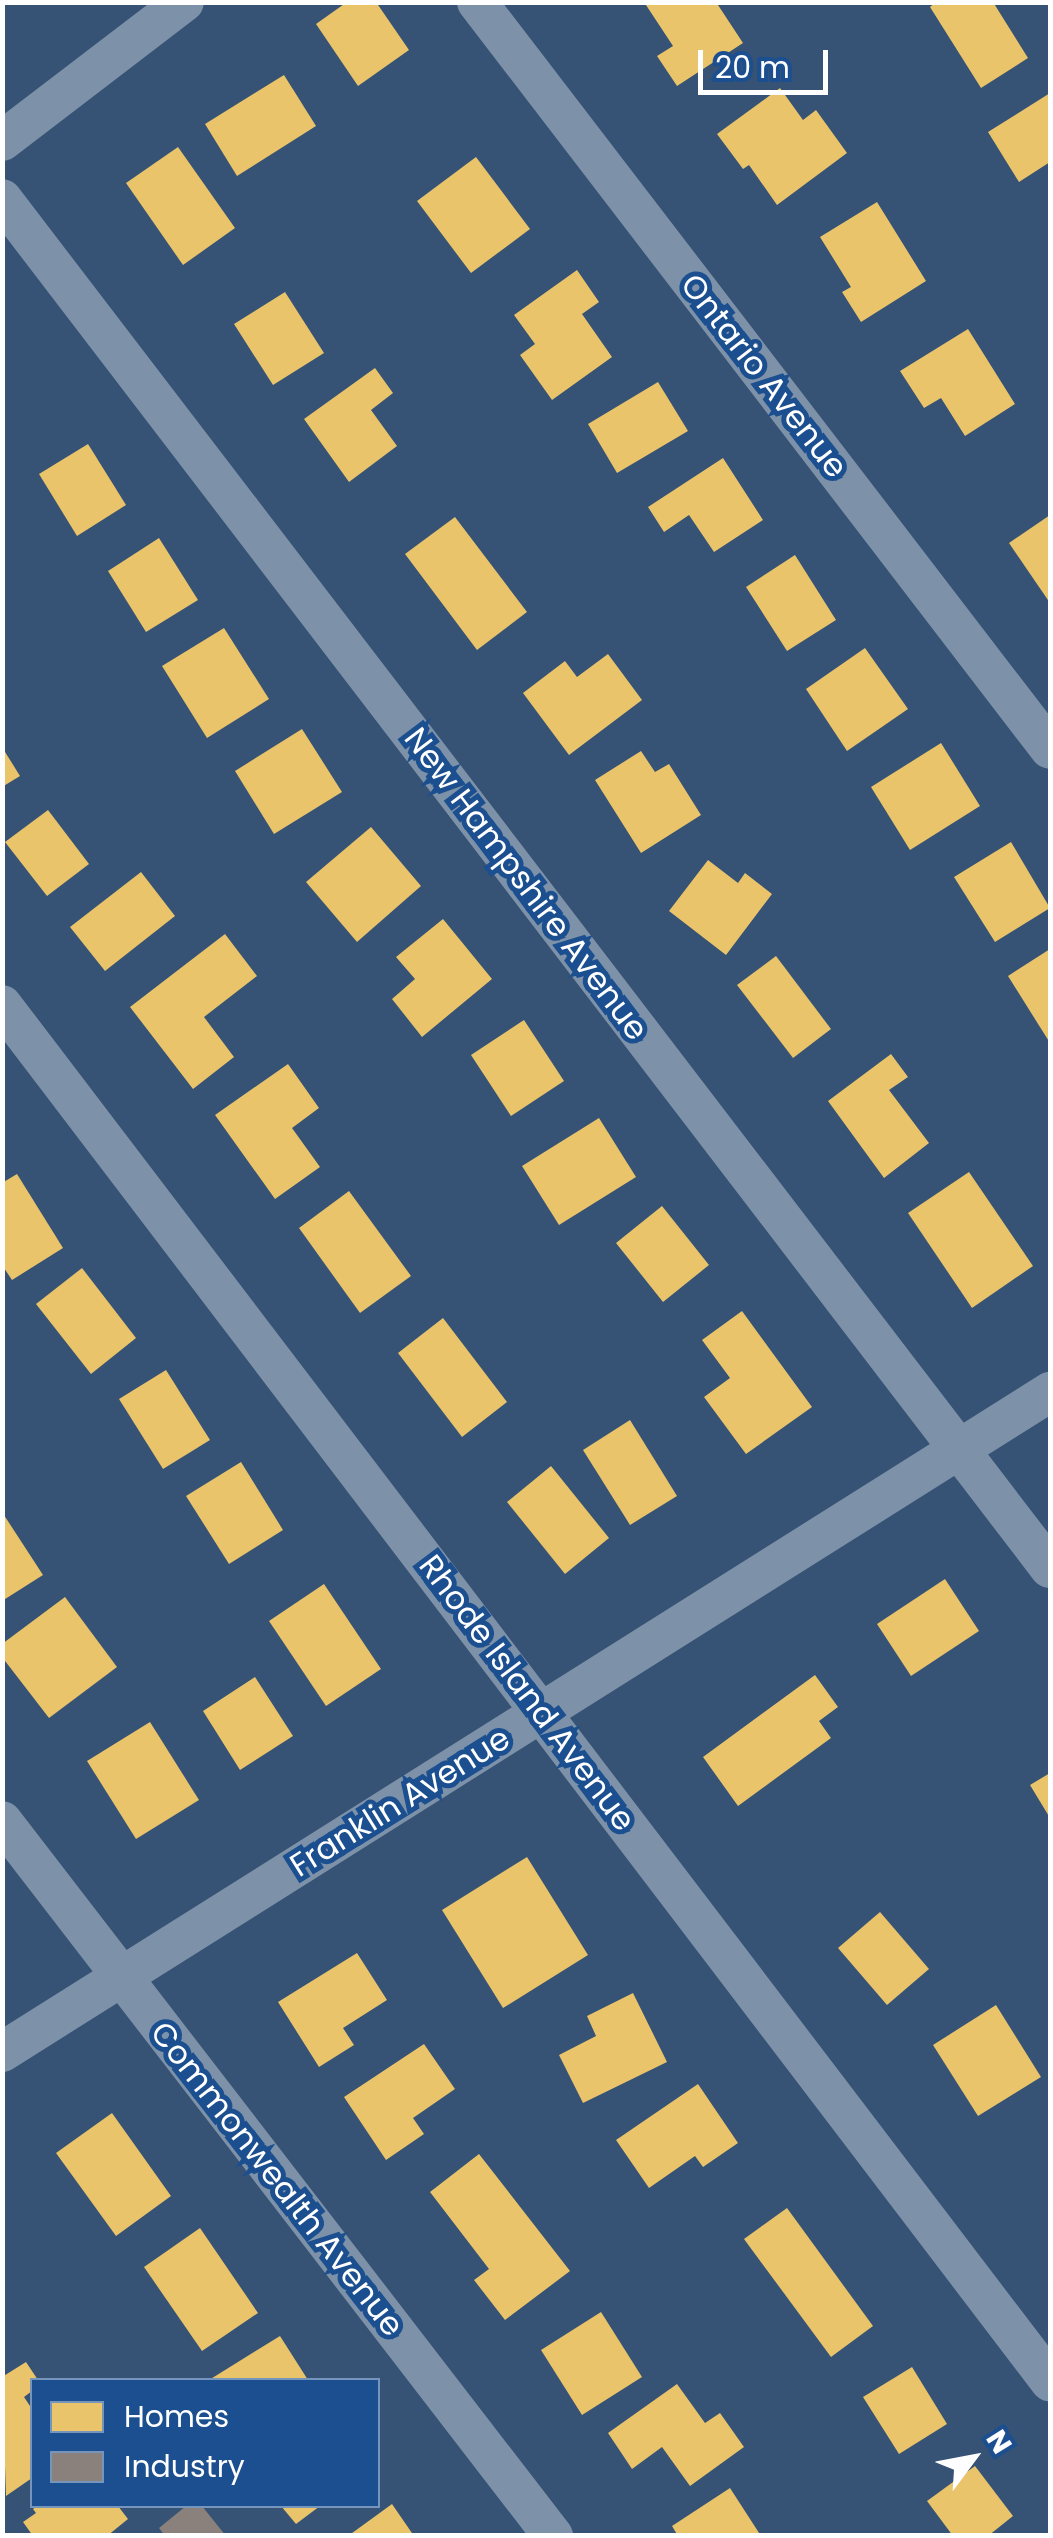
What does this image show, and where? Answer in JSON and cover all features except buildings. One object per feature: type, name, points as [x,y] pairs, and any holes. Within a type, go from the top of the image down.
[{"type":"street","points":[[2,141],[184,2]]},
{"type":"street","name":"Ontario Avenue","points":[[477,2],[1050,749]]},
{"type":"street","name":"New Hampshire Avenue","points":[[2,200],[1050,1568]]},
{"type":"street","name":"Rhode Island Avenue","points":[[2,1005],[1050,2381]]},
{"type":"street","name":"Franklin Avenue","points":[[2,2052],[1050,1392]]},
{"type":"street","name":"Commonwealth Avenue","points":[[2,1821],[553,2536]]}]
